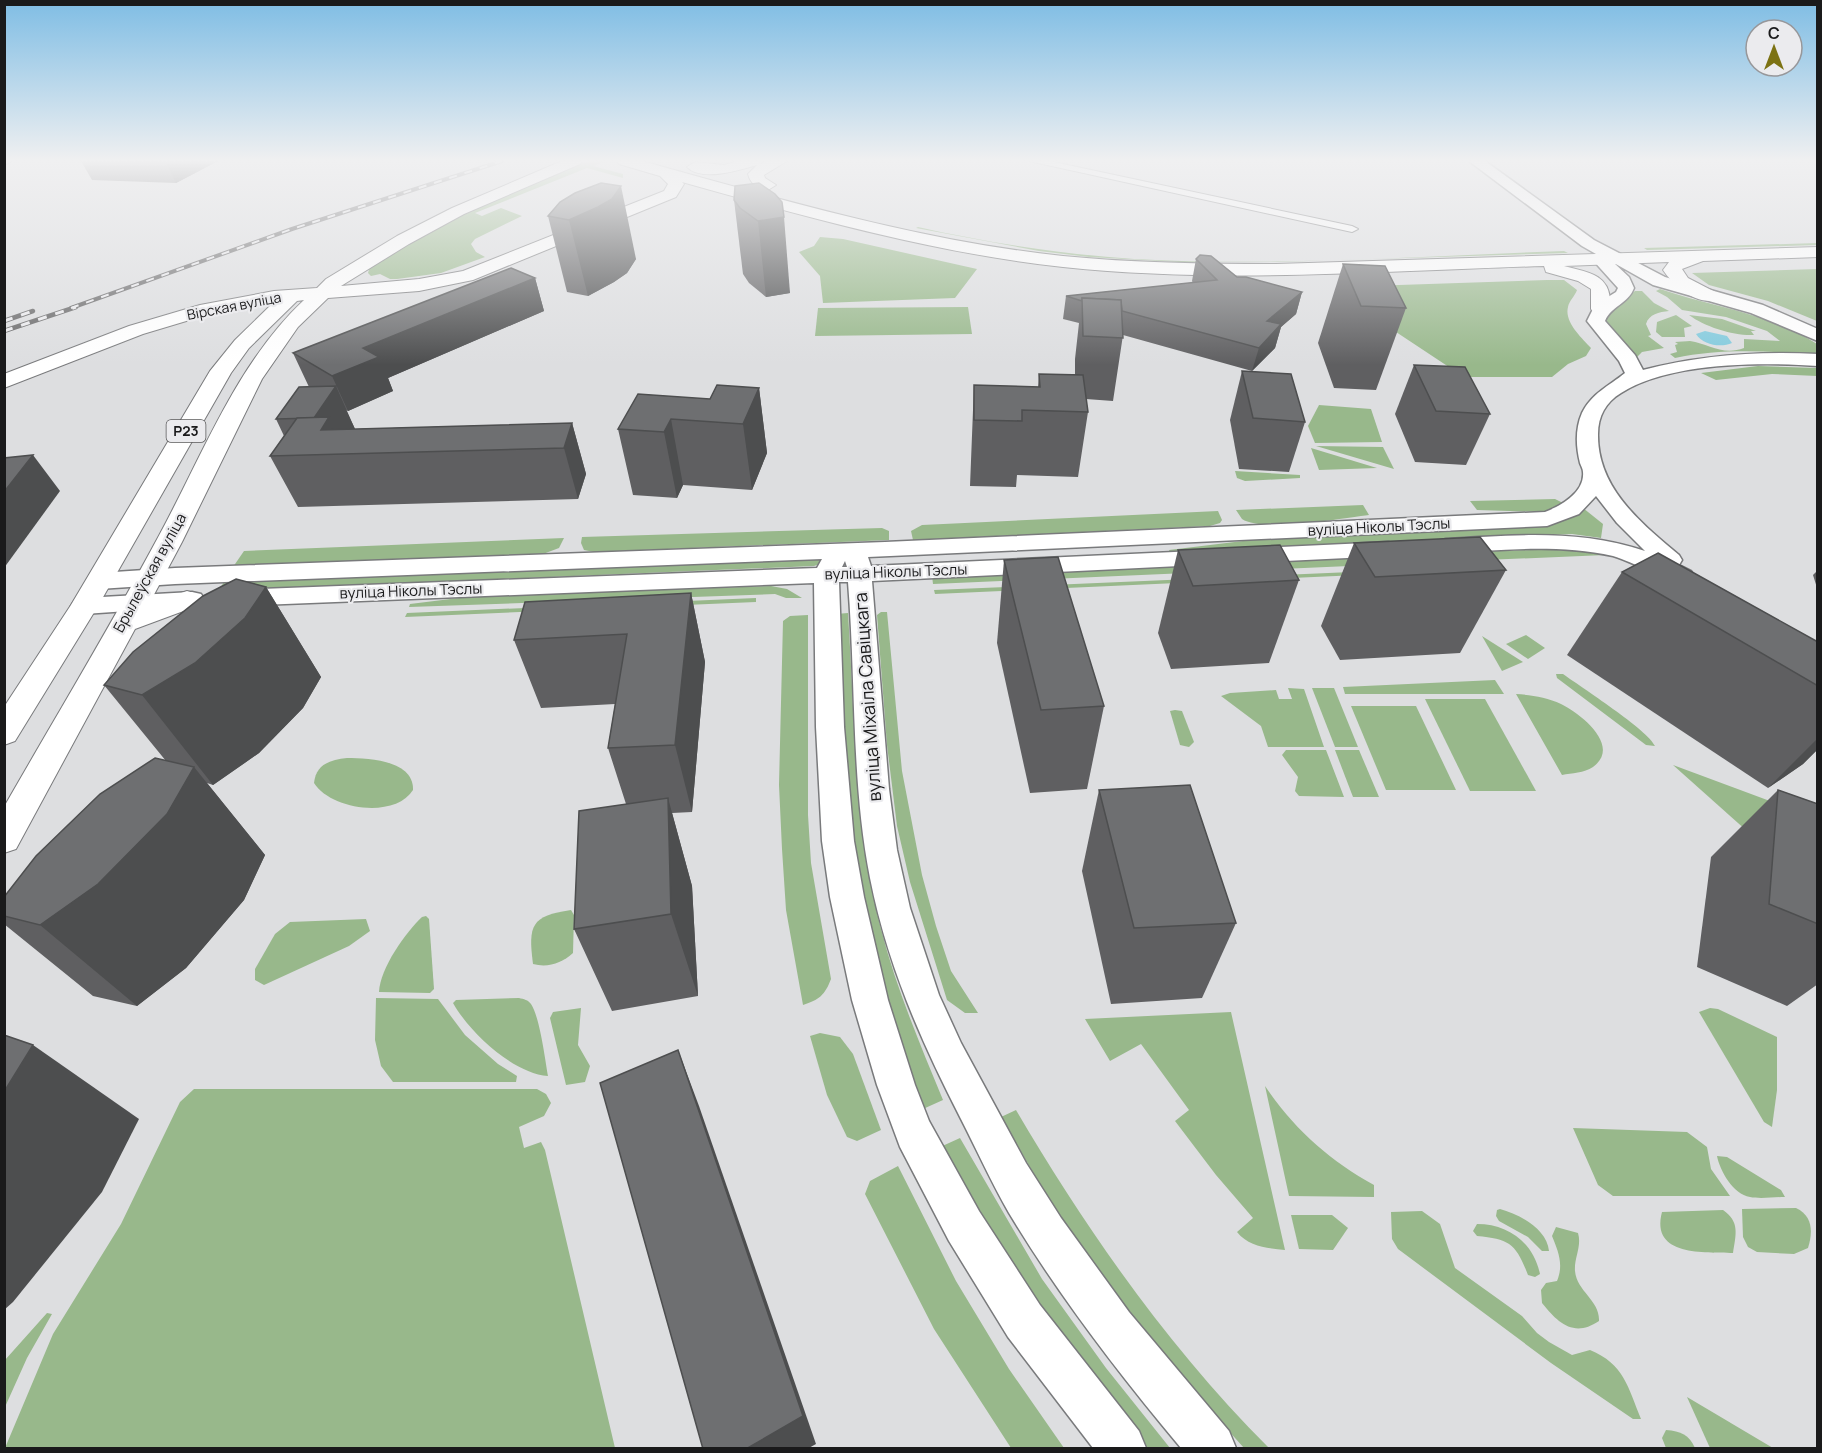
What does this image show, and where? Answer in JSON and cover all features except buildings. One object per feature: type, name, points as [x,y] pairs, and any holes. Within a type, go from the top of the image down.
[{"type":"main road","name":"Вірская вуліца","points":[[4,382],[163,321],[235,303],[297,304],[362,252],[402,229]]},
{"type":"main road","name":"Вірская вуліца","points":[[322,293],[362,252],[415,229]]},
{"type":"main road","points":[[322,293],[432,283],[466,276],[588,229]]},
{"type":"main road","points":[[297,304],[433,291],[475,282],[609,229]]},
{"type":"main road","points":[[890,229],[984,250],[1063,261],[1188,269],[1492,263],[1818,252]]},
{"type":"main road","points":[[961,229],[1002,237],[1120,251],[1178,254],[1818,236]]},
{"type":"main road","points":[[1569,229],[1608,259],[1659,281],[1757,309],[1818,336]]},
{"type":"main road","points":[[362,252],[363,274],[372,284],[432,283]]},
{"type":"main road","points":[[1702,256],[1676,265],[1672,270],[1682,282],[1708,296]]},
{"type":"main road","points":[[1601,309],[1623,295],[1626,288],[1608,259]]},
{"type":"main road","points":[[1492,263],[1544,266],[1584,277],[1600,288],[1601,309],[1596,321],[1603,334],[1632,363],[1635,374],[1602,398],[1594,408],[1589,422],[1586,453],[1593,475]]},
{"type":"main road","name":"Брылеўская вуліца","points":[[4,733],[92,594],[221,371],[242,344],[297,304],[322,293]]},
{"type":"main road","name":"Брылеўская вуліца","points":[[5,837],[129,613],[170,585],[163,553],[250,379],[279,338],[297,304]]},
{"type":"main road","points":[[1624,383],[1701,361],[1743,358],[1818,360]]},
{"type":"main road","name":"вуліца Ніколы Тэслы","points":[[92,594],[170,585],[1416,548],[1565,541],[1611,547],[1641,556],[1699,585],[1635,528],[1593,475]]},
{"type":"main road","name":"вуліца Ніколы Тэслы","points":[[843,566],[1547,519],[1568,512],[1579,503],[1591,487],[1593,475]]},
{"type":"main road","points":[[843,566],[831,737],[838,841],[847,897],[870,1000],[914,1133],[964,1226],[1024,1321],[1122,1449]]},
{"type":"main road","name":"вуліца Міхаіла Савіцкага","points":[[843,566],[877,822],[901,933],[921,996],[943,1047],[1024,1198],[1074,1275],[1123,1342],[1212,1449]]},
{"type":"main road","points":[[92,594],[129,613],[156,609],[170,585]]},
{"type":"street","points":[[1347,229],[1352,230]]},
{"type":"green space","points":[[436,229],[496,229],[475,239],[471,244],[476,252],[485,257],[441,273],[390,279],[380,274],[371,276],[368,273],[370,266]]},
{"type":"green space","points":[[920,229],[1025,247],[1107,257],[1241,262],[1179,262],[1089,257],[1039,251]]},
{"type":"green space","points":[[820,237],[843,239],[977,269],[955,298],[823,303],[820,276],[799,252],[814,246]]},
{"type":"green space","points":[[1817,243],[1817,245],[1647,250],[1644,248]]},
{"type":"green space","points":[[1564,251],[1568,253],[1364,259]]},
{"type":"green space","points":[[1326,260],[1277,262],[1241,262]]},
{"type":"green space","points":[[1817,269],[1817,321],[1768,301],[1709,285],[1692,273]]},
{"type":"green space","points":[[1564,280],[1577,290],[1567,313],[1571,324],[1591,348],[1586,356],[1568,364],[1552,377],[1464,377],[1390,328],[1339,287]]},
{"type":"green space","points":[[1660,289],[1780,325],[1817,344],[1817,355],[1728,352],[1675,358],[1670,354],[1677,352],[1675,345],[1678,344],[1675,342],[1697,342],[1729,351],[1744,348],[1744,339],[1780,341],[1767,331],[1726,317],[1682,310],[1656,291]]},
{"type":"green space","points":[[1635,291],[1642,291],[1654,303],[1669,311],[1652,316],[1646,324],[1651,335],[1648,336],[1664,348],[1642,352],[1637,357],[1605,325],[1604,318],[1617,304]]},
{"type":"green space","points":[[968,307],[972,334],[815,336],[818,308]]},
{"type":"green space","points":[[1676,315],[1692,326],[1684,328],[1685,337],[1662,337],[1656,332],[1657,322]]},
{"type":"green space","points":[[1689,315],[1722,319],[1756,331],[1751,331],[1754,335],[1729,332],[1711,327]]},
{"type":"green space","points":[[1758,366],[1817,368],[1817,376],[1772,374],[1716,380],[1701,373]]},
{"type":"green space","points":[[1319,405],[1371,409],[1382,442],[1315,443],[1308,426]]},
{"type":"green space","points":[[1316,446],[1383,447],[1394,469]]},
{"type":"green space","points":[[1311,448],[1377,468],[1319,470]]},
{"type":"green space","points":[[1235,471],[1300,475],[1300,478],[1245,481],[1237,478]]},
{"type":"green space","points":[[1555,499],[1565,504],[1547,512],[1477,510],[1470,501]]},
{"type":"green space","points":[[1363,505],[1369,515],[1284,525],[1252,523],[1242,519],[1236,510]]},
{"type":"green space","points":[[1583,508],[1603,524],[1601,538],[1572,534],[1170,553],[1169,550],[1251,540],[1554,522]]},
{"type":"green space","points":[[1218,511],[1222,520],[1210,526],[913,540],[911,531],[922,525]]},
{"type":"green space","points":[[882,528],[889,531],[889,540],[594,552],[584,550],[581,543],[582,537]]},
{"type":"green space","points":[[564,538],[559,548],[543,554],[233,567],[244,551]]},
{"type":"green space","points":[[1585,548],[1605,555],[1437,562],[1446,553]]},
{"type":"green space","points":[[1396,556],[1417,563],[933,584],[932,576]]},
{"type":"green space","points":[[820,559],[820,564],[814,566],[218,591],[224,582]]},
{"type":"green space","points":[[1421,569],[1424,572],[935,594],[934,590]]},
{"type":"green space","points":[[771,586],[787,589],[802,598],[786,598],[775,594],[409,607],[410,604],[475,596]]},
{"type":"green space","points":[[756,598],[756,602],[405,617],[407,613]]},
{"type":"green space","points":[[887,612],[902,771],[922,875],[951,971],[978,1013],[965,1013],[947,1000],[910,882],[897,826],[887,745],[877,615]]},
{"type":"green space","points":[[848,613],[857,772],[865,851],[872,890],[894,973],[943,1100],[923,1109],[886,1013],[849,862],[836,614]]},
{"type":"green space","points":[[808,615],[808,815],[811,863],[831,979],[821,996],[803,1005],[786,910],[779,785],[783,621],[790,616]]},
{"type":"green space","points":[[1526,635],[1545,648],[1528,659],[1506,644]]},
{"type":"green space","points":[[1482,636],[1523,662],[1502,671]]},
{"type":"green space","points":[[1556,674],[1563,674],[1613,709],[1640,730],[1655,746],[1646,745],[1557,678]]},
{"type":"green space","points":[[1495,680],[1504,694],[1345,694],[1343,687]]},
{"type":"green space","points":[[1288,688],[1304,689],[1324,747],[1268,747],[1261,726],[1221,696],[1230,693],[1276,690],[1279,699],[1292,699]]},
{"type":"green space","points":[[1312,688],[1334,688],[1358,747],[1335,747]]},
{"type":"green space","points":[[1516,694],[1550,700],[1569,708],[1587,722],[1601,740],[1603,750],[1601,759],[1593,767],[1582,772],[1562,775]]},
{"type":"green space","points":[[1425,699],[1485,699],[1536,791],[1470,791]]},
{"type":"green space","points":[[1351,706],[1416,706],[1456,790],[1386,790]]},
{"type":"green space","points":[[1170,711],[1182,711],[1194,742],[1189,747],[1180,745]]},
{"type":"green space","points":[[1286,750],[1326,750],[1344,797],[1299,796],[1295,791],[1298,777],[1282,755]]},
{"type":"green space","points":[[1335,750],[1359,750],[1379,797],[1353,797]]},
{"type":"green space","points":[[347,758],[377,760],[398,767],[406,772],[413,790],[404,799],[378,808],[348,805],[334,800],[314,783],[315,777],[325,764]]},
{"type":"green space","points":[[1673,765],[1805,814],[1803,881]]},
{"type":"green space","points":[[571,910],[574,915],[573,953],[554,964],[533,964],[531,940],[535,925],[547,915]]},
{"type":"green space","points":[[426,916],[429,919],[434,989],[430,993],[379,992],[384,972],[395,951],[422,917]]},
{"type":"green space","points":[[366,919],[370,931],[349,946],[264,985],[255,980],[255,969],[275,934],[290,922]]},
{"type":"green space","points":[[376,998],[438,999],[465,1035],[498,1064],[517,1076],[516,1082],[393,1082],[381,1066],[375,1040]]},
{"type":"green space","points":[[519,998],[529,1002],[534,1010],[542,1039],[548,1076],[521,1068],[494,1050],[470,1027],[453,1003],[456,1000]]},
{"type":"green space","points":[[581,1008],[578,1045],[590,1066],[585,1082],[566,1085],[550,1018],[553,1012]]},
{"type":"green space","points":[[1710,1008],[1718,1009],[1777,1037],[1777,1090],[1772,1127],[1764,1122],[1699,1012]]},
{"type":"green space","points":[[1231,1012],[1285,1250],[1253,1244],[1237,1232],[1253,1218],[1216,1175],[1175,1121],[1189,1110],[1141,1044],[1110,1061],[1085,1019]]},
{"type":"green space","points":[[820,1033],[840,1037],[853,1054],[881,1130],[857,1141],[847,1137],[827,1095],[810,1036]]},
{"type":"green space","points":[[1265,1086],[1300,1130],[1327,1154],[1374,1185],[1374,1197],[1289,1196]]},
{"type":"green space","points":[[194,1089],[537,1089],[546,1094],[551,1103],[544,1116],[519,1127],[524,1148],[541,1142],[545,1150],[615,1448],[5,1448],[53,1334],[121,1224],[180,1102]]},
{"type":"green space","points":[[1016,1110],[1071,1200],[1132,1287],[1197,1370],[1269,1448],[1244,1448],[1152,1346],[1101,1281],[1062,1221],[1001,1117]]},
{"type":"green space","points":[[1573,1128],[1687,1132],[1707,1147],[1711,1169],[1730,1196],[1613,1196],[1598,1185]]},
{"type":"green space","points":[[960,1138],[1042,1279],[1106,1368],[1170,1448],[1136,1448],[1069,1360],[938,1148]]},
{"type":"green space","points":[[1717,1156],[1727,1157],[1781,1190],[1785,1197],[1758,1198],[1744,1195],[1728,1181]]},
{"type":"green space","points":[[898,1166],[956,1281],[1009,1369],[1064,1448],[1011,1448],[934,1329],[865,1194],[870,1181]]},
{"type":"green space","points":[[1796,1208],[1802,1211],[1809,1220],[1811,1236],[1808,1248],[1794,1254],[1757,1252],[1748,1247],[1743,1237],[1742,1209]]},
{"type":"green space","points":[[1500,1209],[1523,1219],[1538,1229],[1549,1251],[1542,1251],[1528,1237],[1499,1221],[1496,1216],[1497,1210]]},
{"type":"green space","points":[[1723,1210],[1732,1219],[1736,1229],[1733,1253],[1682,1249],[1664,1237],[1660,1227],[1662,1212]]},
{"type":"green space","points":[[1422,1211],[1440,1224],[1455,1268],[1522,1316],[1537,1333],[1549,1342],[1572,1355],[1590,1350],[1610,1362],[1618,1370],[1628,1387],[1641,1419],[1633,1419],[1551,1363],[1398,1249],[1392,1239],[1391,1212]]},
{"type":"green space","points":[[1291,1215],[1332,1215],[1348,1228],[1333,1250],[1299,1249]]},
{"type":"green space","points":[[1477,1224],[1499,1227],[1518,1237],[1532,1253],[1540,1274],[1535,1277],[1528,1275],[1520,1256],[1504,1241],[1477,1236],[1473,1231]]},
{"type":"green space","points":[[1556,1227],[1578,1233],[1575,1271],[1580,1285],[1596,1307],[1599,1321],[1590,1326],[1574,1328],[1567,1326],[1554,1317],[1542,1303],[1541,1290],[1546,1283],[1557,1281],[1559,1275],[1559,1258],[1552,1236]]},
{"type":"green space","points":[[47,1313],[52,1314],[27,1358],[5,1407],[5,1360]]},
{"type":"green space","points":[[1687,1397],[1773,1448],[1710,1448]]},
{"type":"green space","points":[[1666,1430],[1684,1434],[1695,1448],[1666,1448],[1662,1438]]},
{"type":"water","points":[[1705,331],[1727,336],[1732,343],[1718,345],[1703,341],[1696,334]]},
{"type":"railway","points":[[71,308],[293,229]]},
{"type":"railway","points":[[4,331],[76,307]]},
{"type":"railway","points":[[4,321],[33,311]]}]
